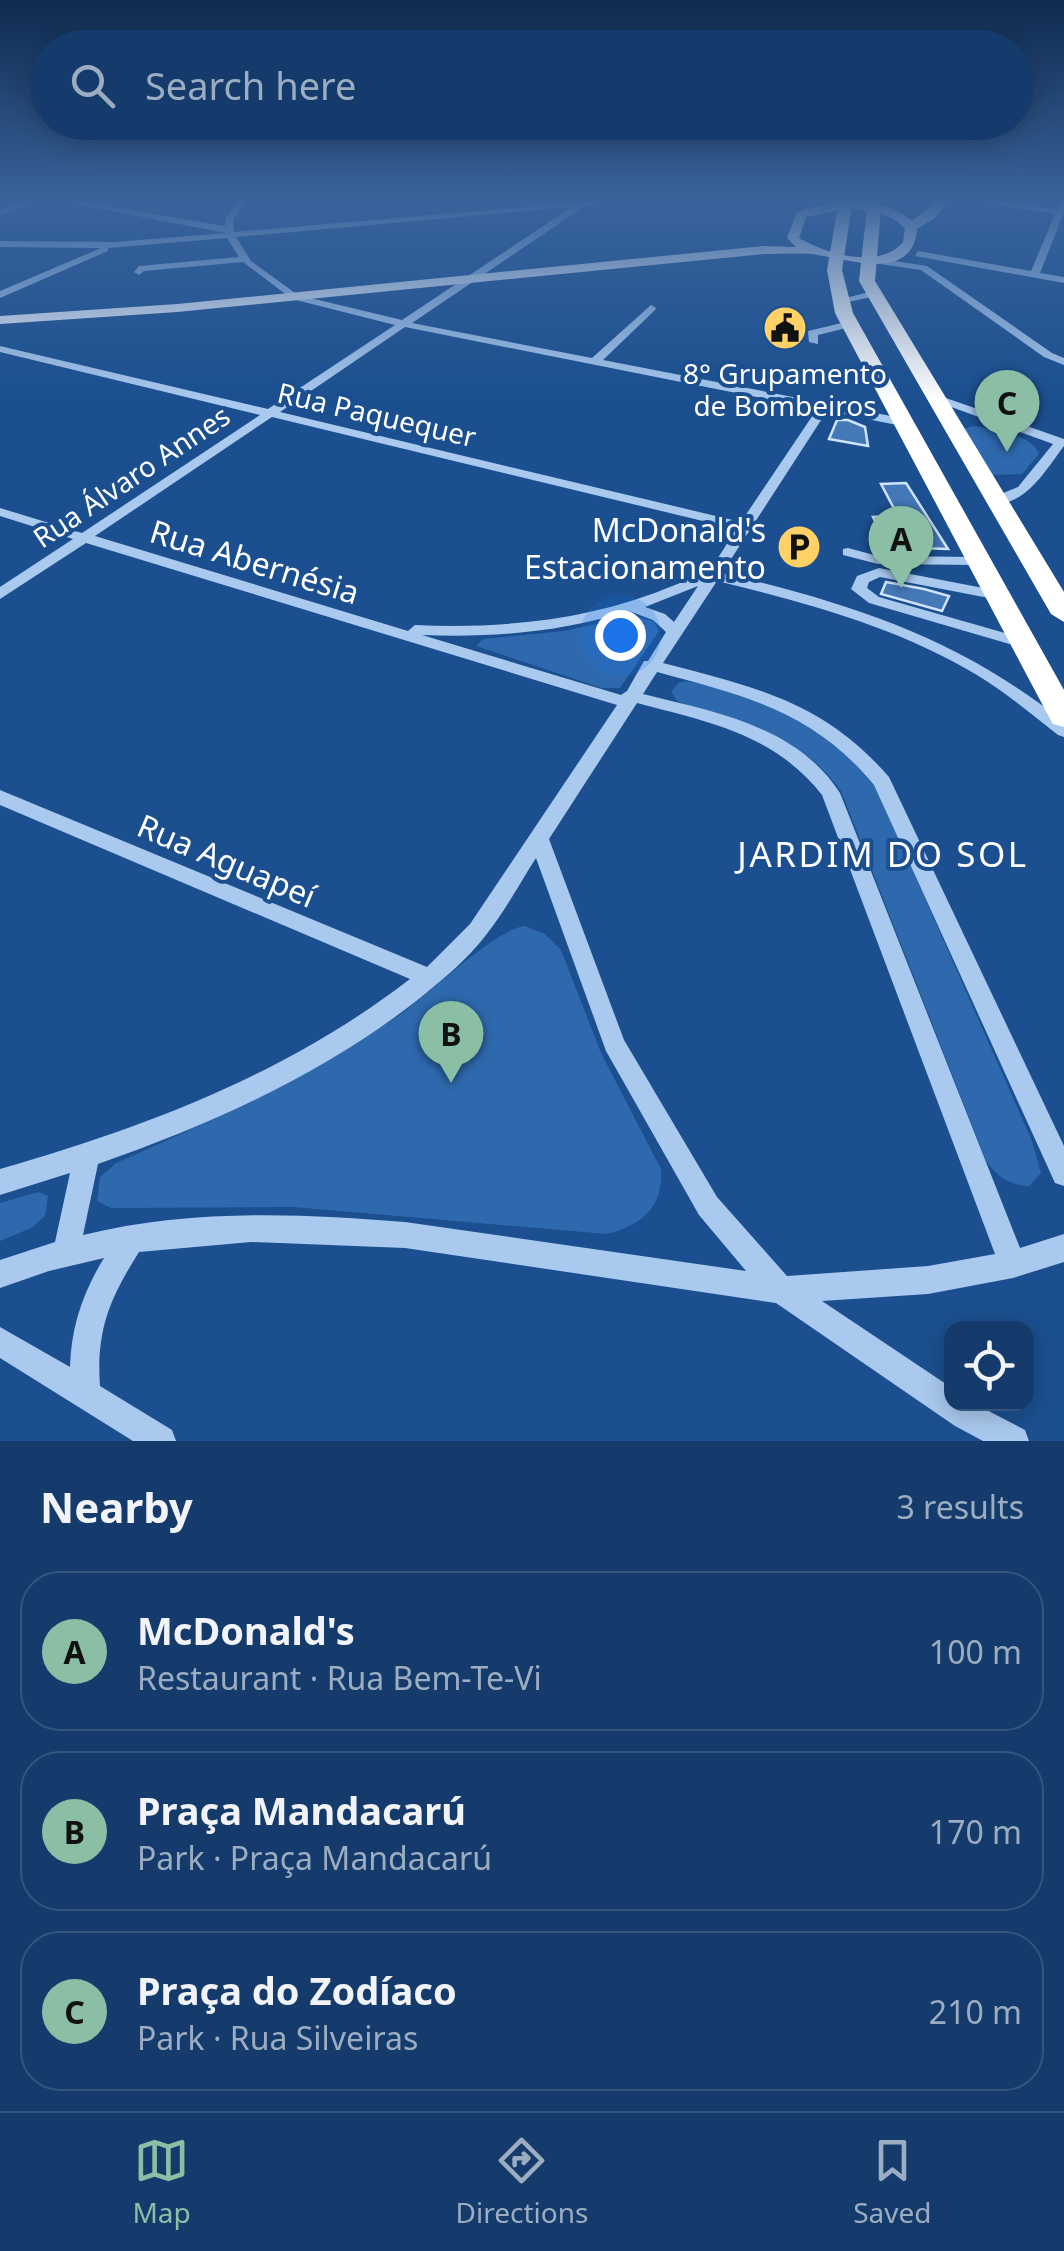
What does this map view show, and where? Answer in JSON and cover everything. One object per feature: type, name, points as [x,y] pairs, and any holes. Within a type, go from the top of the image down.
[{"type":"highway","points":[[832,266],[839,301],[850,324],[1064,717]]},
{"type":"highway","points":[[868,266],[867,281],[874,294],[941,405],[1007,497],[1064,614]]},
{"type":"highway","points":[[886,387],[910,401],[941,405]]},
{"type":"main road","points":[[0,320],[100,315],[603,266]]},
{"type":"street","points":[[0,295],[66,266]]},
{"type":"street","points":[[139,272],[139,268],[157,266]]},
{"type":"street","points":[[255,266],[295,297],[404,324],[902,422]]},
{"type":"street","name":"Rua Álvaro Annes","points":[[0,594],[488,266]]},
{"type":"street","points":[[902,266],[928,271],[972,267],[1064,280]]},
{"type":"street","points":[[925,266],[1048,355],[1064,362]]},
{"type":"street","points":[[1034,276],[1038,266]]},
{"type":"street","points":[[839,301],[874,294]]},
{"type":"street","points":[[596,360],[652,308]]},
{"type":"street","points":[[814,342],[812,334],[850,324]]},
{"type":"street","name":"Rua Paquequer","points":[[0,350],[742,526]]},
{"type":"street","points":[[941,405],[1060,441],[1007,497]]},
{"type":"street","points":[[0,1182],[86,1159],[196,1116],[308,1059],[430,978],[478,930],[627,699],[824,407]]},
{"type":"street","name":"Rua Abernésia","points":[[0,512],[380,628]]},
{"type":"street","points":[[848,552],[878,560],[976,561]]},
{"type":"street","points":[[994,594],[879,572],[862,579],[859,589],[874,600],[1020,642]]},
{"type":"street","points":[[380,628],[467,633],[584,622],[634,608],[710,575],[832,604],[900,627],[962,658],[1064,731]]},
{"type":"street","points":[[634,608],[659,617],[673,630]]},
{"type":"street","points":[[380,628],[750,731],[787,749],[820,775],[831,793],[1013,1264]]},
{"type":"street","points":[[650,665],[785,704],[826,726],[869,763],[882,782],[1064,1174]]},
{"type":"street","name":"Rua Aguapeí","points":[[0,797],[430,978]]},
{"type":"street","points":[[539,838],[607,1026],[634,1084],[708,1206],[781,1290],[966,1415],[1014,1441]]},
{"type":"street","points":[[66,1252],[86,1159]]},
{"type":"street","points":[[0,1274],[66,1252],[131,1238],[241,1228],[344,1229],[537,1252],[781,1290],[928,1280],[1013,1264],[1064,1248]]},
{"type":"street","points":[[86,1394],[82,1355],[89,1317],[102,1286],[131,1238]]},
{"type":"street","points":[[0,1341],[162,1441]]},
{"type":"shaded area","points":[[972,426],[1020,437],[1039,454],[1022,474],[990,475],[964,429]]},
{"type":"shaded area","points":[[633,616],[653,621],[659,631],[620,688],[602,688],[476,646],[483,639],[564,631]]},
{"type":"shaded area","points":[[680,682],[744,695],[792,717],[848,752],[874,783],[1032,1141],[1041,1173],[1029,1186],[1004,1179],[986,1161],[841,791],[824,770],[786,742],[677,701],[671,691]]},
{"type":"shaded area","points":[[524,926],[545,934],[561,950],[601,1053],[661,1169],[654,1204],[631,1225],[607,1234],[293,1207],[111,1208],[97,1201],[100,1177],[116,1163],[223,1114],[328,1059],[395,1018],[477,952]]},
{"type":"shaded area","points":[[38,1192],[48,1196],[45,1216],[31,1228],[0,1241],[0,1203]]},
{"type":"building","points":[[837,420],[865,427],[868,446],[829,439]]},
{"type":"building","points":[[906,483],[948,549],[916,548],[914,540],[884,540],[873,517],[898,516],[881,484]]},
{"type":"building","points":[[886,582],[949,596],[942,611],[881,594]]},
{"type":"place","name":"8° Grupamento de Bombeiros","points":[[785,328]]},
{"type":"place","name":"Praça do Zodíaco","points":[[1007,452]]},
{"type":"place","name":"McDonald's Estacionamento","points":[[799,547]]},
{"type":"place","name":"McDonald's","points":[[901,588]]},
{"type":"place","name":"Praça Mandacarú","points":[[451,1083]]},
{"type":"district","name":"JARDIM DO SOL","points":[[883,853]]}]
